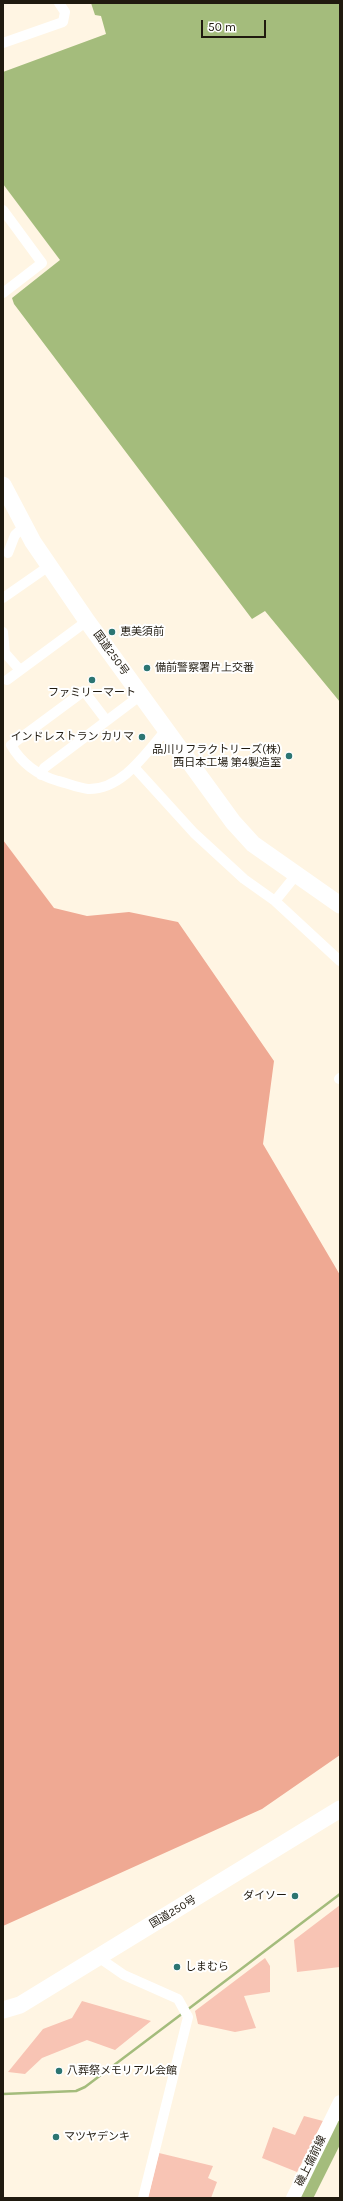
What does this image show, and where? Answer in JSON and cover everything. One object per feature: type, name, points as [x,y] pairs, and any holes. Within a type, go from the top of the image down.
[{"type":"highway","name":"国道250号","points":[[3,485],[49,566],[87,621],[233,822],[253,844],[340,905]]},
{"type":"highway","name":"国道250号","points":[[3,2010],[20,2005],[340,1809]]},
{"type":"main road","name":"磯上備前線","points":[[293,2198],[340,2102]]},
{"type":"street","points":[[3,43],[62,22],[65,12],[59,3]]},
{"type":"street","points":[[3,210],[42,263],[3,293]]},
{"type":"street","points":[[8,553],[15,535],[25,526]]},
{"type":"street","points":[[3,598],[49,566]]},
{"type":"street","points":[[7,680],[87,621]]},
{"type":"street","points":[[3,632],[5,653],[20,670]]},
{"type":"street","points":[[106,720],[84,691],[11,745],[27,766],[41,775],[87,789],[105,787],[113,783],[134,767],[166,730]]},
{"type":"street","points":[[41,775],[44,768],[141,695]]},
{"type":"street","points":[[134,767],[194,833],[244,879],[275,901],[340,961]]},
{"type":"street","points":[[275,901],[296,875]]},
{"type":"street","points":[[98,1957],[124,1975],[178,1999],[185,2011],[185,2032],[143,2198]]},
{"type":"shaded area","points":[[91,3],[340,3],[340,702],[265,611],[252,619],[14,304],[12,298],[60,260],[3,184],[3,72],[106,34],[101,16],[95,15]]},
{"type":"shaded area","points":[[3,840],[54,908],[87,916],[129,912],[178,922],[274,1061],[263,1144],[340,1275],[340,1755],[262,1809],[3,1926]]},
{"type":"shaded area","points":[[340,1905],[340,1967],[297,1972],[294,1940]]},
{"type":"shaded area","points":[[265,1958],[270,1966],[270,1992],[244,1996],[256,2028],[235,2032],[198,2024],[195,2011]]},
{"type":"shaded area","points":[[82,2001],[151,2021],[115,2050],[87,2040],[42,2058],[25,2074],[8,2072],[43,2029],[72,2018]]},
{"type":"shaded area","points":[[304,2116],[323,2121],[297,2172],[262,2158],[273,2127],[295,2135]]},
{"type":"shaded area","points":[[159,2153],[213,2166],[208,2178],[217,2182],[211,2198],[148,2198]]},
{"type":"waterway","points":[[187,2010],[340,1894]]},
{"type":"waterway","points":[[3,2094],[76,2091],[85,2087],[183,2013]]},
{"type":"waterway","points":[[305,2198],[340,2128]]},
{"type":"place","name":"恵美須前","points":[[112,632]]},
{"type":"place","name":"備前警察署片上交番","points":[[147,668]]},
{"type":"place","name":"ファミリーマート","points":[[92,680]]},
{"type":"place","name":"インドレストラン カリマ","points":[[142,737]]},
{"type":"place","name":"品川リフラクトリーズ(株) 西日本工場 第4製造室","points":[[289,756]]},
{"type":"place","name":"ダイソー","points":[[295,1896]]},
{"type":"place","name":"しまむら","points":[[177,1967]]},
{"type":"place","name":"八葬祭メモリアル会館","points":[[59,2071]]},
{"type":"place","name":"マツヤデンキ","points":[[56,2137]]}]
